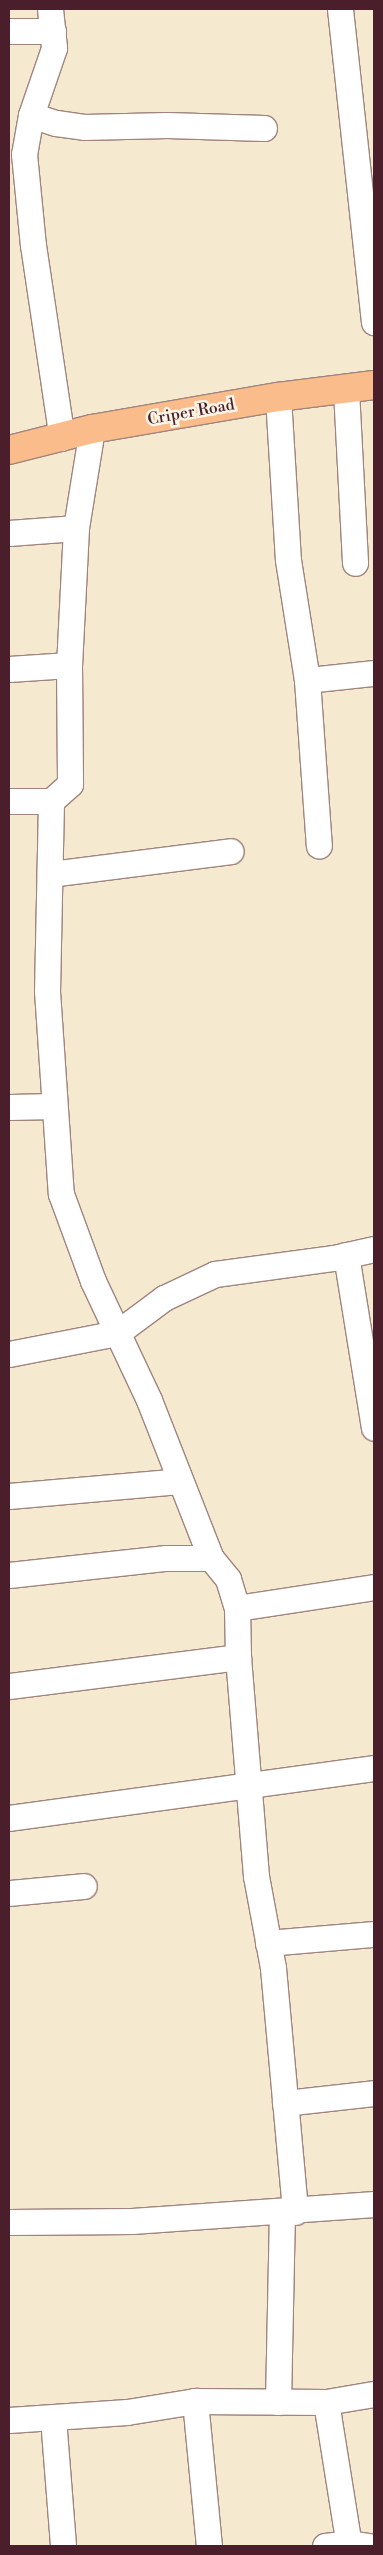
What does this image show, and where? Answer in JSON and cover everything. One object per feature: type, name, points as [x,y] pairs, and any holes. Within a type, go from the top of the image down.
[{"type":"main road","name":"Criper Road","points":[[9,450],[92,429],[278,397],[374,385]]},
{"type":"street","points":[[340,9],[374,322]]},
{"type":"street","points":[[9,31],[51,20],[54,48],[16,154],[33,245],[62,438]]},
{"type":"street","points":[[31,115],[56,124],[84,128],[167,125],[264,128]]},
{"type":"street","points":[[346,390],[355,562]]},
{"type":"street","points":[[278,397],[288,560],[307,680],[319,846]]},
{"type":"street","points":[[9,801],[51,801],[70,784],[69,665],[76,528],[92,429]]},
{"type":"street","points":[[9,533],[76,528]]},
{"type":"street","points":[[9,669],[69,665]]},
{"type":"street","points":[[307,680],[374,673]]},
{"type":"street","points":[[51,801],[47,991],[53,1106],[61,1194],[93,1280],[149,1400],[179,1481],[211,1558],[228,1579],[237,1608],[238,1657],[256,1876],[268,1943],[285,2103],[288,2212],[278,2402]]},
{"type":"street","points":[[50,874],[231,851]]},
{"type":"street","points":[[9,1107],[53,1106]]},
{"type":"street","points":[[9,1354],[117,1333],[164,1298],[215,1274],[346,1255],[374,1249]]},
{"type":"street","points":[[346,1255],[374,1428]]},
{"type":"street","points":[[9,1496],[179,1481]]},
{"type":"street","points":[[9,1575],[166,1558],[211,1558]]},
{"type":"street","points":[[237,1608],[374,1587]]},
{"type":"street","points":[[9,1686],[238,1657]]},
{"type":"street","points":[[9,1818],[374,1768]]},
{"type":"street","points":[[9,1894],[84,1886]]},
{"type":"street","points":[[268,1943],[374,1934]]},
{"type":"street","points":[[285,2103],[374,2093]]},
{"type":"street","points":[[9,2222],[132,2221],[288,2212],[374,2204]]},
{"type":"street","points":[[9,2420],[127,2412],[194,2401],[326,2402],[374,2394]]},
{"type":"street","points":[[194,2401],[208,2546]]},
{"type":"street","points":[[325,2546],[356,2545],[326,2402]]},
{"type":"street","points":[[53,2418],[63,2546]]}]
